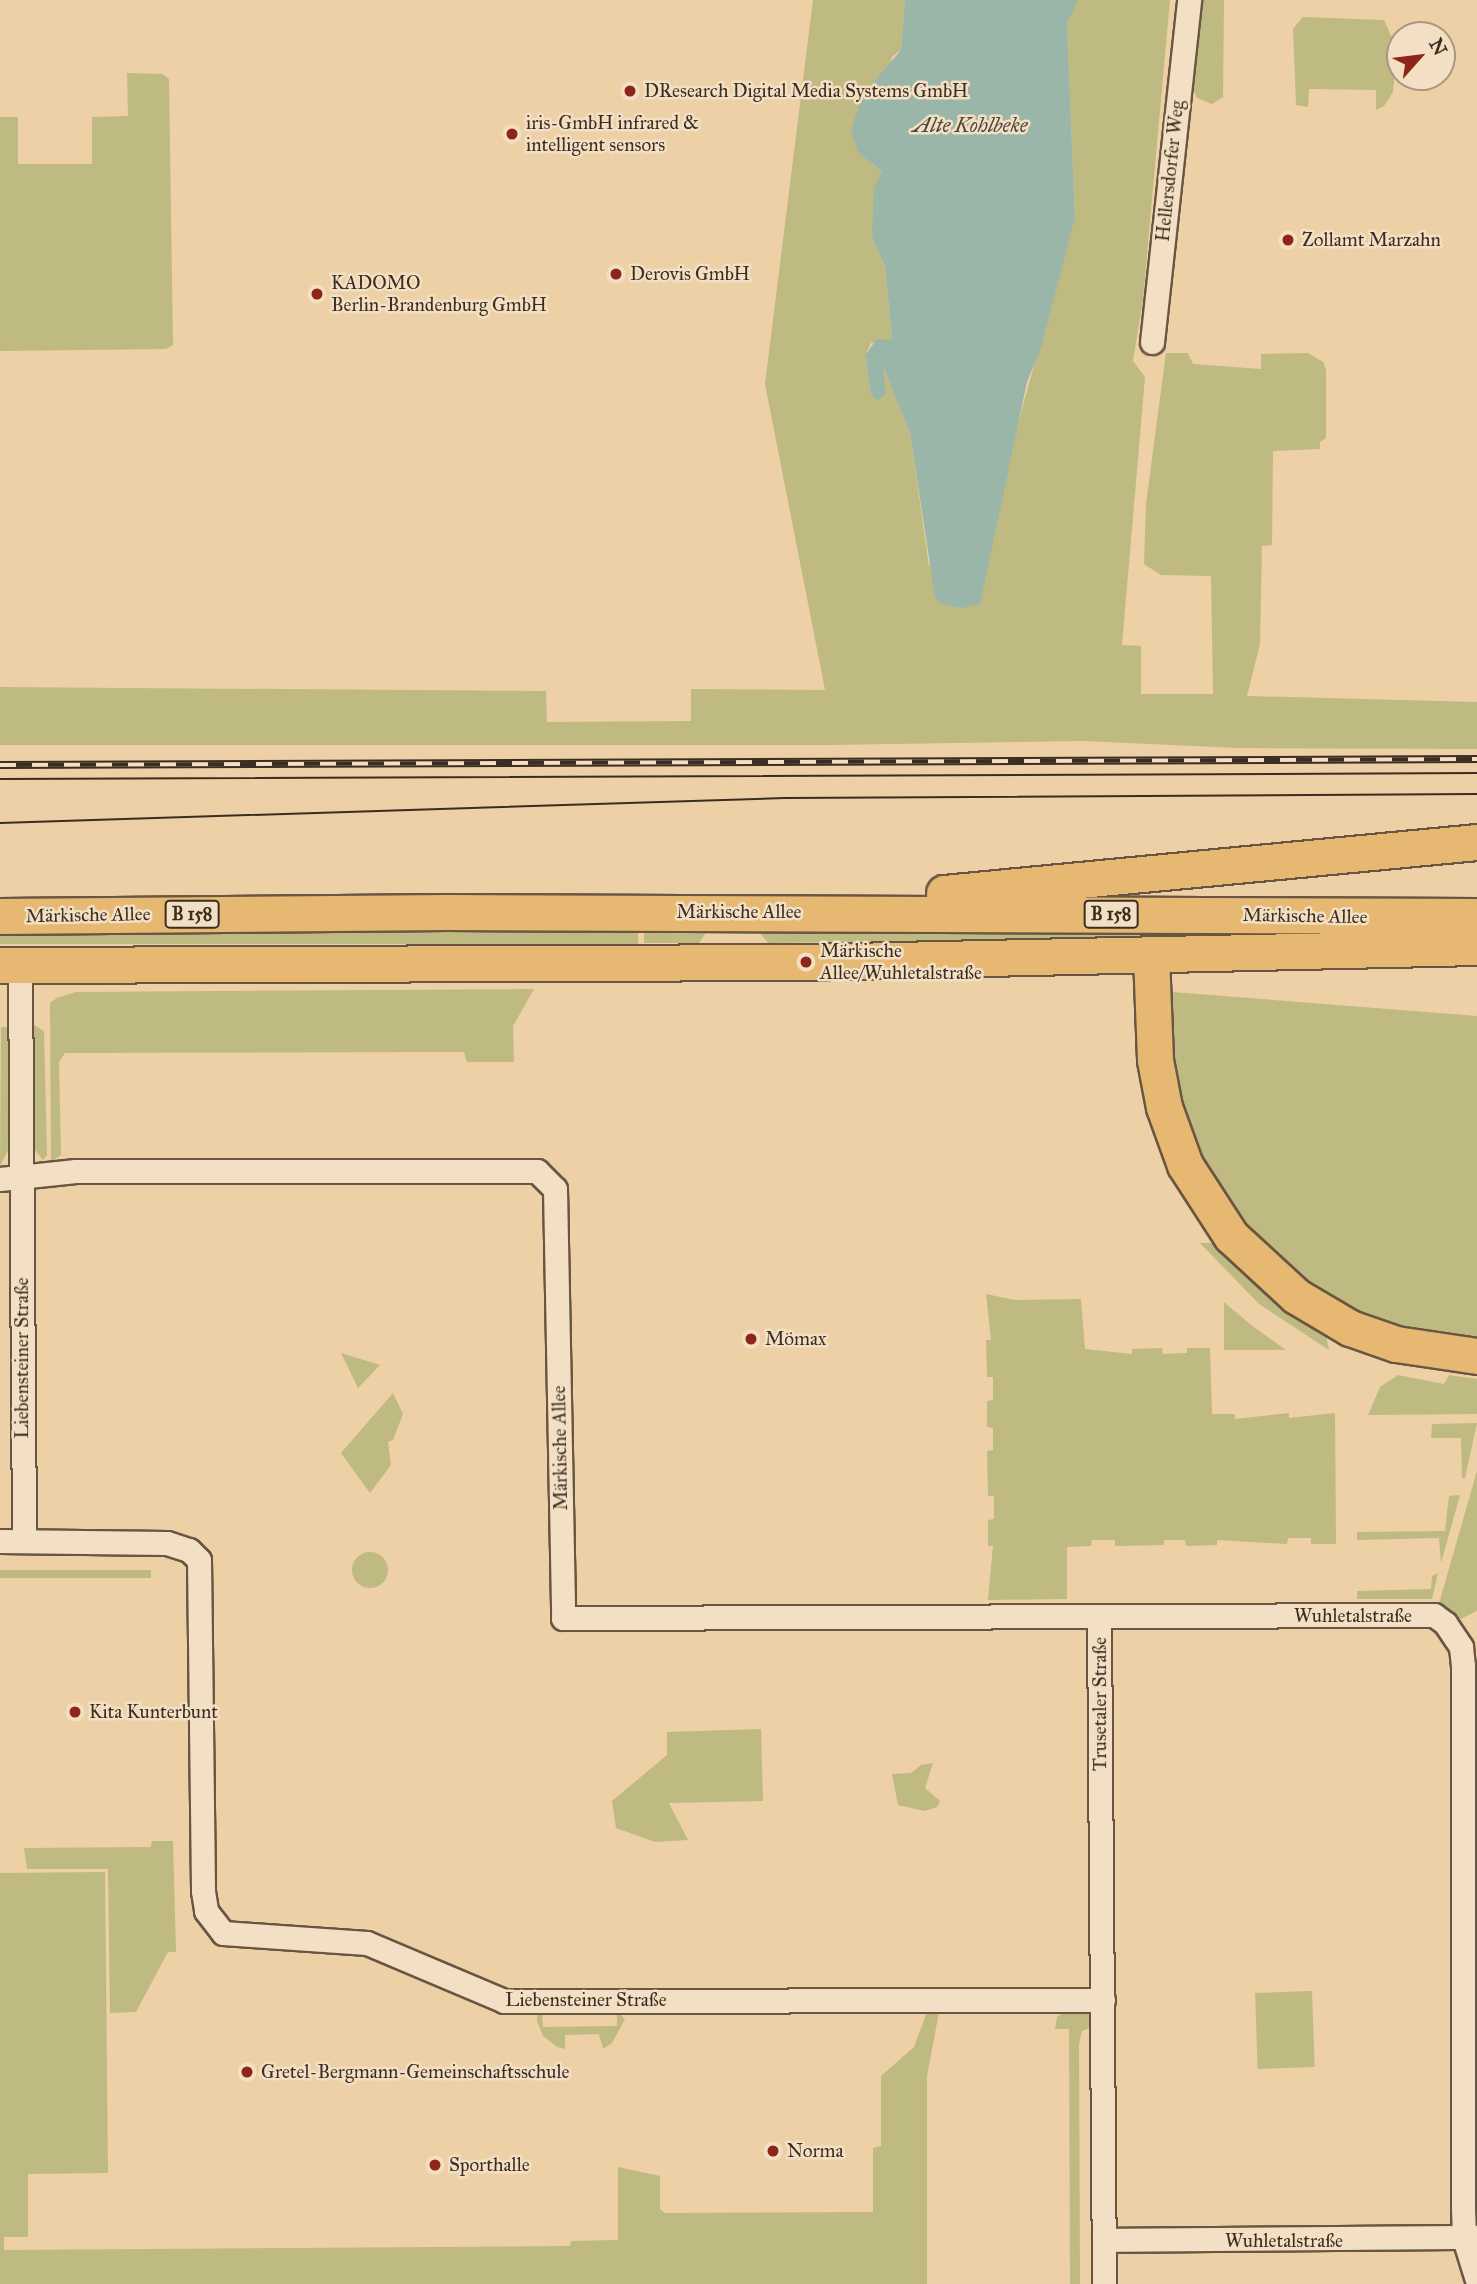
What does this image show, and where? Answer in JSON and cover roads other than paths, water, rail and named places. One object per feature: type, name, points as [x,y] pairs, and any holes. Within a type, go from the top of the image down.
[{"type":"main road","points":[[746,912],[1477,842]]},
{"type":"main road","name":"Märkische Allee","points":[[0,916],[746,912],[1477,916]]},
{"type":"main road","name":"Märkische Allee","points":[[10,965],[806,962],[1477,947]]},
{"type":"main road","points":[[1151,955],[1155,1060],[1164,1107],[1185,1165],[1231,1236],[1296,1296],[1349,1328],[1395,1344],[1477,1356]]},
{"type":"street","name":"Hellersdorfer Weg","points":[[1152,342],[1189,0]]},
{"type":"street","name":"Märkische Allee","points":[[10,965],[11,1177],[76,1171],[537,1171],[555,1189],[563,1618]]},
{"type":"street","name":"Liebensteiner Straße","points":[[11,1177],[24,1541]]},
{"type":"street","name":"Liebensteiner Straße","points":[[0,1541],[167,1543],[190,1549],[199,1560],[203,1891],[205,1911],[223,1933],[367,1943],[503,2001],[1103,2000]]},
{"type":"street","name":"Wuhletalstraße","points":[[1099,1618],[1434,1615],[1454,1634],[1463,1665],[1471,2238],[1477,2280]]},
{"type":"street","name":"Trusetaler Straße","points":[[563,1618],[1099,1618],[1104,2284]]},
{"type":"street","name":"Wuhletalstraße","points":[[1104,2240],[1471,2238]]},
{"type":"water","name":"Alte Kohlbeke","points":[[905,0],[1078,0],[1067,23],[1075,217],[1041,348],[1027,382],[980,604],[961,608],[942,604],[935,597],[910,433],[883,366],[886,395],[877,400],[871,394],[865,355],[877,339],[892,340],[885,266],[872,238],[874,188],[882,172],[858,152],[851,130],[863,95],[901,50]]},
{"type":"tram line","points":[[0,779],[1477,773]]},
{"type":"tram line","points":[[0,823],[785,798],[1477,794]]},
{"type":"railway","points":[[0,765],[1477,759]]},
{"type":"place","name":"DResearch Digital Media Systems GmbH","points":[[630,91]]},
{"type":"place","name":"iris-GmbH infrared & intelligent sensors","points":[[512,134]]},
{"type":"place","name":"Zollamt Marzahn","points":[[1288,240]]},
{"type":"place","name":"Derovis GmbH","points":[[616,274]]},
{"type":"place","name":"KADOMO Berlin-Brandenburg GmbH","points":[[317,294]]},
{"type":"place","name":"Märkische Allee/Wuhletalstraße","points":[[806,962]]},
{"type":"place","name":"Mömax","points":[[751,1339]]},
{"type":"place","name":"Kita Kunterbunt","points":[[75,1712]]},
{"type":"place","name":"Gretel-Bergmann-Gemeinschaftsschule","points":[[247,2072]]},
{"type":"place","name":"Norma","points":[[773,2151]]},
{"type":"place","name":"Sporthalle","points":[[435,2165]]}]
